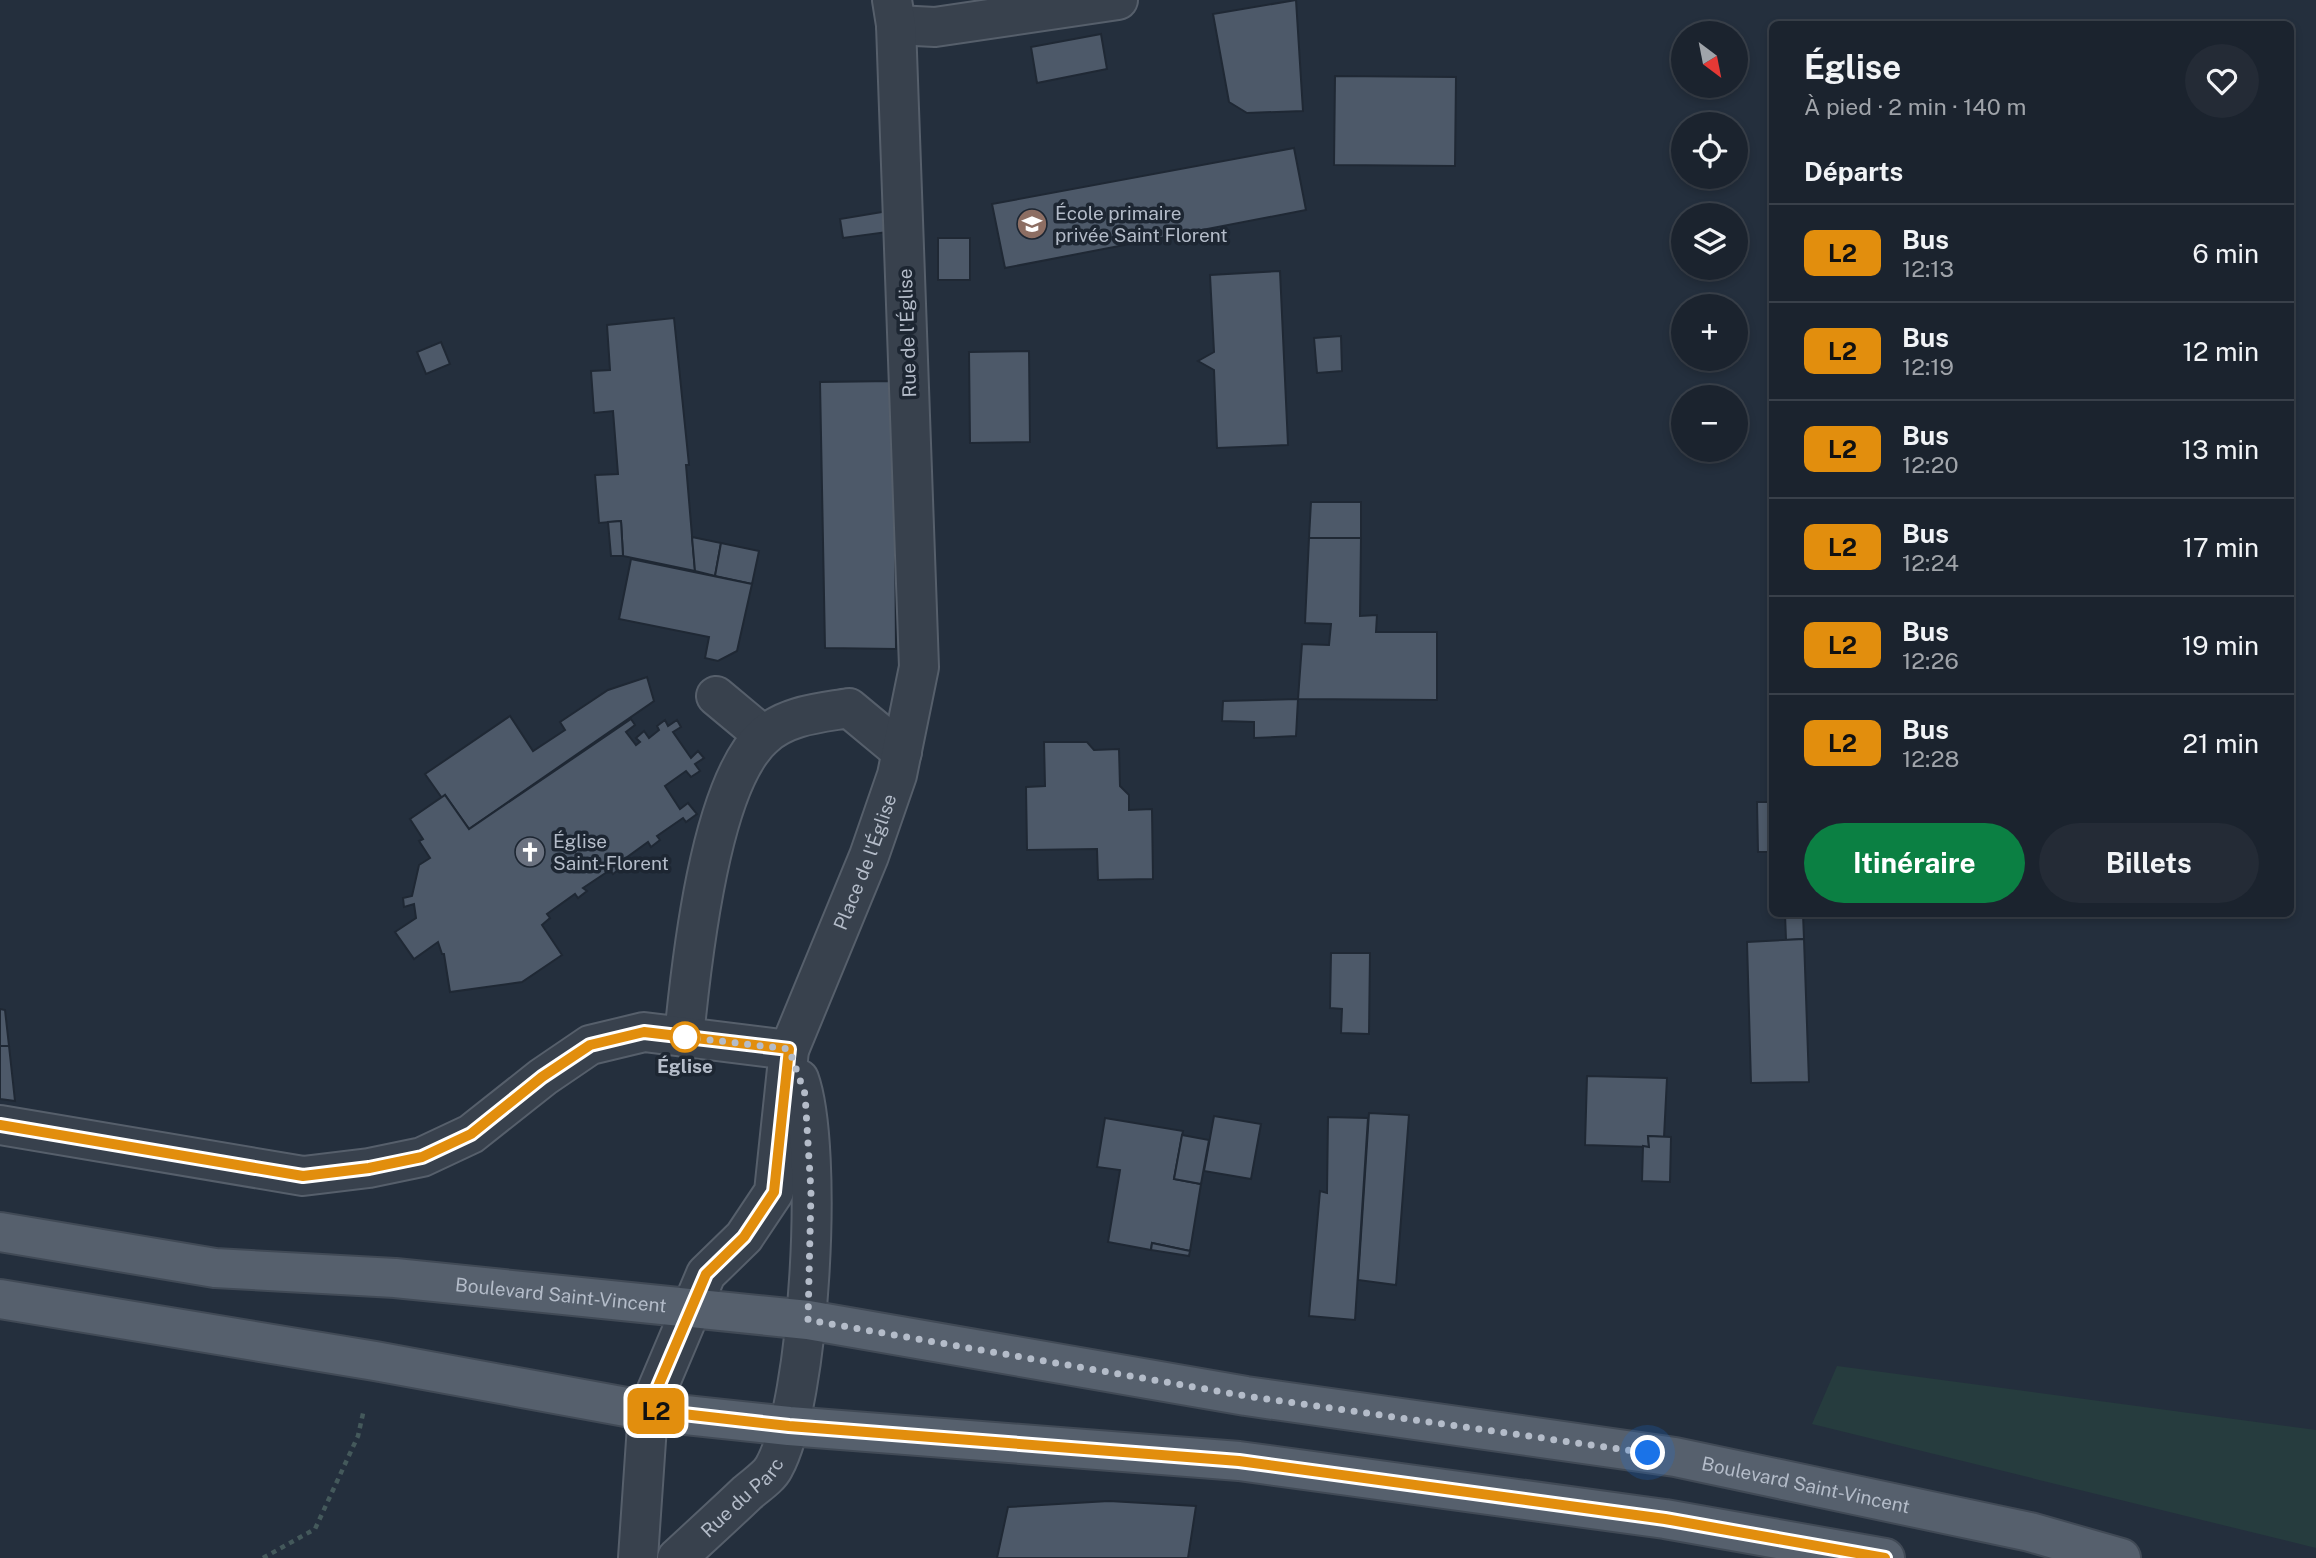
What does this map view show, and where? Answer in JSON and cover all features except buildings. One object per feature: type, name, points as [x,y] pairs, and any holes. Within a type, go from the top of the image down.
[{"type":"main road","name":"Boulevard Saint-Vincent","points":[[0,1232],[215,1268],[395,1278],[808,1320],[1246,1396],[1675,1457],[2030,1532],[2121,1558]]},
{"type":"main road","points":[[0,1299],[648,1410],[789,1426],[1239,1461],[1665,1519],[1885,1558]]},
{"type":"street","points":[[894,13],[935,27],[1118,0]]},
{"type":"street","name":"Rue de l'Église","points":[[894,13],[919,667]]},
{"type":"street","name":"Place de l'Église","points":[[648,1410],[706,1274],[744,1237],[774,1192],[789,1049],[869,856],[897,775],[919,667]]},
{"type":"street","points":[[716,696],[764,736]]},
{"type":"street","points":[[684,1037],[695,927],[721,825],[739,770],[764,736],[793,718],[849,708],[902,752]]},
{"type":"street","points":[[0,1125],[303,1176],[369,1168],[422,1157],[471,1134],[542,1077],[590,1045],[644,1032],[789,1049],[805,1094],[811,1192],[808,1320]]},
{"type":"street","name":"Rue du Parc","points":[[677,1558],[774,1468],[789,1426],[808,1320]]},
{"type":"street","points":[[638,1558],[648,1410]]},
{"type":"green space","points":[[1837,1366],[2316,1430],[2316,1548],[1812,1424]]},
{"type":"bus line","name":"L2","points":[[0,1125],[303,1176],[369,1168],[422,1157],[471,1134],[542,1077],[590,1045],[644,1032],[789,1049],[774,1192],[744,1237],[706,1274],[648,1410],[789,1426],[1239,1461],[1665,1519],[1885,1558]]},
{"type":"place","name":"École primaire privée Saint Florent","points":[[1032,224]]},
{"type":"place","name":"Église Saint-Florent","points":[[530,852]]},
{"type":"place","name":"Église","points":[[685,1037]]},
{"type":"route","points":[[685,1037],[789,1049],[805,1094],[811,1192],[808,1320],[1246,1396],[1648,1453]]}]
